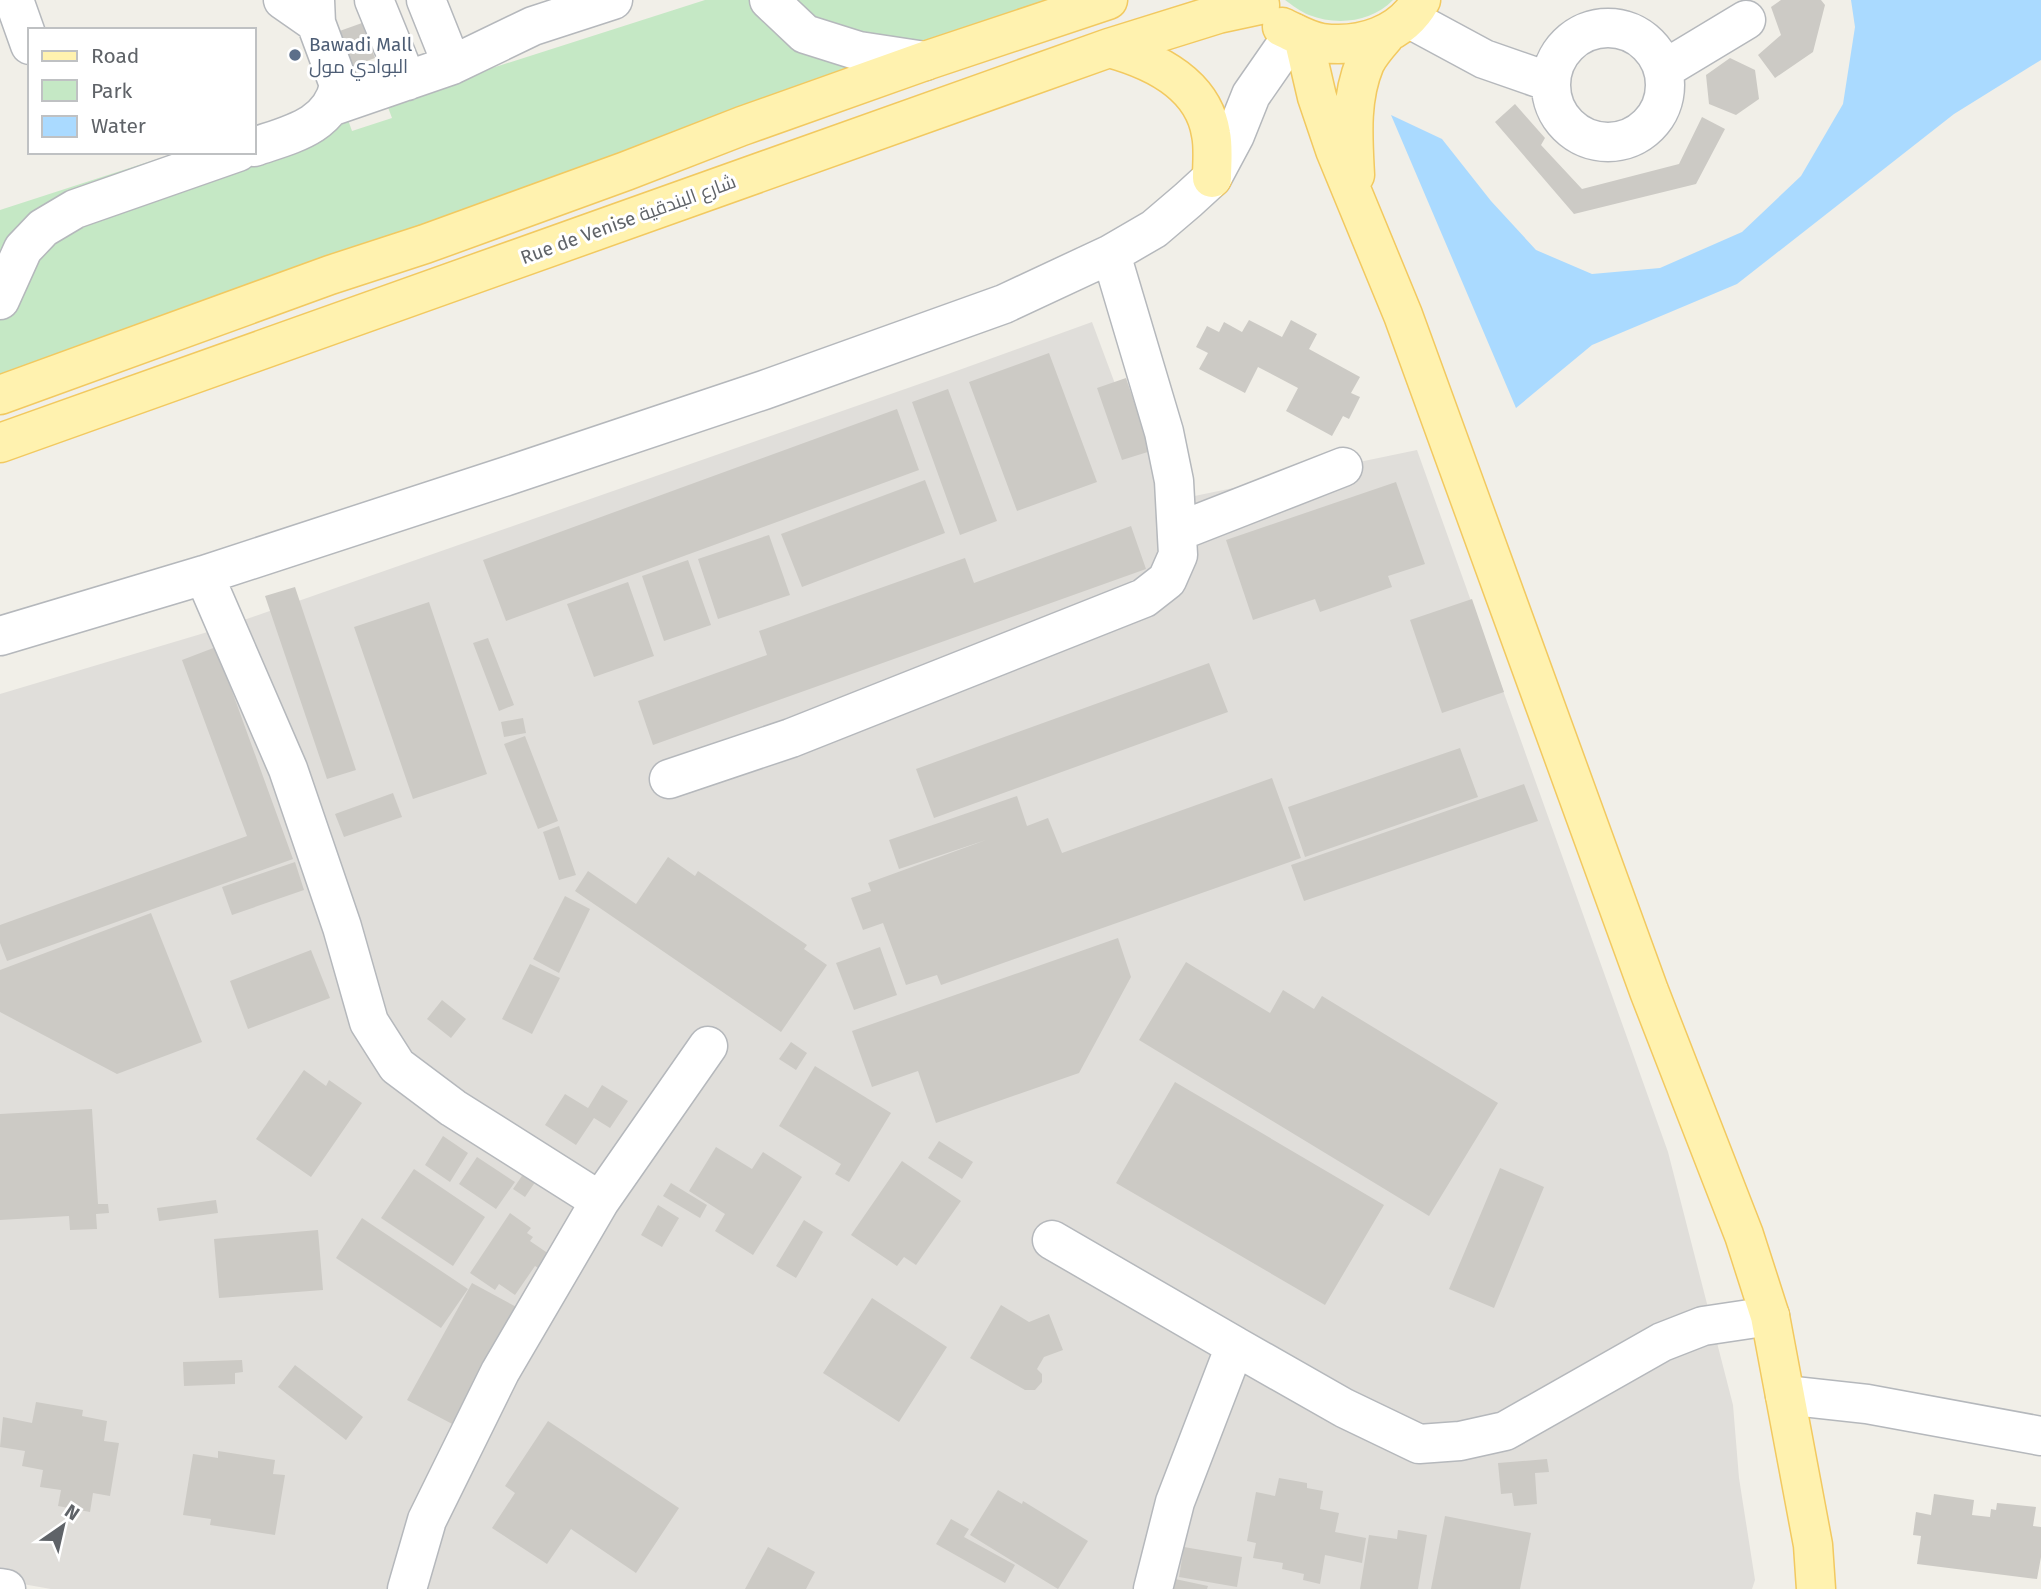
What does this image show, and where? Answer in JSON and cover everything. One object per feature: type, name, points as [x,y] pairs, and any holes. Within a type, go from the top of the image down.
[{"type":"main road","points":[[0,395],[626,171],[742,125],[1108,0]]},
{"type":"main road","name":"Rue de Venise شارع البندقية","points":[[0,443],[1109,48],[1218,14],[1276,18]]},
{"type":"main road","points":[[1276,18],[1321,43],[1345,43],[1404,18]]},
{"type":"main road","points":[[1276,18],[1317,97],[1335,150],[1403,315],[1644,978],[1744,1235],[1770,1316],[1813,1545],[1816,1589]]},
{"type":"main road","points":[[1356,201],[1353,106],[1366,61],[1404,18]]},
{"type":"main road","points":[[1109,48],[1155,64],[1178,79],[1191,92],[1211,133],[1212,178]]},
{"type":"street","points":[[14,0],[28,39]]},
{"type":"street","points":[[256,146],[306,129],[318,121],[337,96],[340,85],[315,12],[283,0]]},
{"type":"street","points":[[374,0],[407,80]]},
{"type":"street","points":[[426,0],[452,65]]},
{"type":"street","points":[[330,107],[452,65],[533,26],[613,0]]},
{"type":"street","points":[[769,0],[805,34],[859,51],[925,61]]},
{"type":"street","points":[[0,636],[204,575],[776,385],[1003,304],[1111,254],[1154,229],[1212,178],[1235,135],[1251,95],[1259,49],[1276,18]]},
{"type":"street","points":[[1404,18],[1484,59],[1550,82]]},
{"type":"street","points":[[1663,70],[1746,20]]},
{"type":"street","points":[[1610,28],[1628,32],[1643,40],[1655,53],[1663,70],[1665,89],[1660,108],[1649,124],[1633,136],[1614,142],[1594,141],[1576,132],[1562,119],[1553,102],[1550,82],[1554,65],[1563,49],[1576,37],[1592,30],[1610,28]]},
{"type":"street","points":[[0,300],[23,249],[43,228],[75,209],[232,154]]},
{"type":"street","points":[[669,779],[791,738],[1144,598],[1167,580],[1178,555],[1174,481],[1164,432],[1132,317],[1111,254]]},
{"type":"street","points":[[1177,533],[1343,467]]},
{"type":"street","points":[[204,575],[288,769],[342,927],[369,1022],[397,1066],[453,1108],[600,1201]]},
{"type":"street","points":[[407,1589],[427,1520],[500,1372],[600,1201],[708,1046]]},
{"type":"street","points":[[1052,1240],[1343,1408],[1419,1444],[1460,1441],[1505,1431],[1662,1342],[1703,1326],[1770,1316]]},
{"type":"street","points":[[1153,1589],[1175,1502],[1235,1346]]},
{"type":"street","points":[[1785,1395],[1867,1404],[2041,1436]]},
{"type":"street","points":[[0,1588],[6,1589]]},
{"type":"shaded area","points":[[1092,322],[1130,424],[1180,499],[1417,450],[1668,1152],[1733,1405],[1739,1478],[1755,1580],[1752,1589],[51,1589],[0,1580],[0,694],[221,628]]},
{"type":"green space","points":[[705,0],[1090,0],[1067,24],[0,374],[0,210],[173,154],[256,154],[256,151],[347,117],[352,131],[392,118],[386,102]]},
{"type":"green space","points":[[1285,0],[1393,0],[1375,13],[1342,21],[1309,15]]},
{"type":"water","points":[[1851,0],[2041,0],[2041,60],[1954,114],[1737,284],[1592,345],[1516,408],[1391,115],[1442,139],[1491,201],[1536,250],[1592,274],[1660,268],[1742,232],[1801,176],[1843,104],[1855,27]]},
{"type":"building","points":[[1781,0],[1821,0],[1825,5],[1813,52],[1775,78],[1758,55],[1781,35],[1771,7]]},
{"type":"building","points":[[362,23],[375,58],[347,68],[334,33]]},
{"type":"building","points":[[1730,58],[1755,70],[1759,99],[1736,115],[1709,104],[1706,75]]},
{"type":"building","points":[[1515,104],[1545,138],[1541,145],[1582,189],[1679,164],[1702,117],[1725,129],[1696,184],[1574,214],[1495,122]]},
{"type":"building","points":[[1249,320],[1282,337],[1291,320],[1317,334],[1309,349],[1360,377],[1351,393],[1360,397],[1349,419],[1343,416],[1332,436],[1286,411],[1298,388],[1258,367],[1245,393],[1199,369],[1208,353],[1196,347],[1207,326],[1219,332],[1224,322],[1242,332]]},
{"type":"building","points":[[1049,353],[1097,482],[1017,511],[969,382]]},
{"type":"building","points":[[1126,378],[1151,451],[1122,460],[1097,388]]},
{"type":"building","points":[[948,389],[997,521],[960,535],[912,402]]},
{"type":"building","points":[[897,409],[919,470],[506,621],[483,560]]},
{"type":"building","points":[[925,480],[945,533],[802,587],[781,534]]},
{"type":"building","points":[[1396,482],[1425,564],[1388,576],[1392,587],[1320,612],[1315,599],[1253,620],[1226,540]]},
{"type":"building","points":[[1131,526],[1146,569],[653,745],[638,701],[767,655],[759,631],[965,558],[974,583]]},
{"type":"building","points":[[769,535],[790,595],[718,619],[698,559]]},
{"type":"building","points":[[688,560],[711,625],[664,641],[642,576]]},
{"type":"building","points":[[628,582],[654,656],[594,677],[567,604]]},
{"type":"building","points":[[295,587],[356,770],[327,779],[265,596]]},
{"type":"building","points":[[1472,599],[1504,692],[1442,713],[1410,620]]},
{"type":"building","points":[[429,602],[487,774],[413,799],[354,627]]},
{"type":"building","points":[[488,638],[514,705],[499,711],[473,643]]},
{"type":"building","points":[[216,647],[293,859],[7,961],[0,943],[0,925],[247,836],[182,660]]},
{"type":"building","points":[[1209,663],[1228,712],[934,818],[916,769]]},
{"type":"building","points":[[523,718],[526,733],[504,737],[501,722]]},
{"type":"building","points":[[525,736],[558,821],[538,829],[504,744]]},
{"type":"building","points":[[1460,748],[1478,797],[1305,857],[1288,807]]},
{"type":"building","points":[[1272,778],[1301,858],[941,985],[937,975],[906,985],[883,923],[863,930],[851,898],[871,891],[868,883],[986,840],[899,869],[889,840],[1017,796],[1027,826],[1048,818],[1062,853]]},
{"type":"building","points":[[1524,784],[1538,821],[1304,901],[1291,865]]},
{"type":"building","points":[[393,793],[402,817],[344,837],[335,814]]},
{"type":"building","points":[[559,826],[576,875],[559,880],[543,832]]},
{"type":"building","points":[[668,857],[695,876],[698,871],[807,945],[804,949],[827,965],[781,1032],[575,891],[588,871],[636,904]]},
{"type":"building","points":[[295,862],[304,890],[232,915],[222,887]]},
{"type":"building","points":[[565,896],[590,909],[559,973],[533,959]]},
{"type":"building","points":[[151,913],[202,1042],[117,1074],[0,1012],[0,970]]},
{"type":"building","points":[[1118,938],[1131,977],[1079,1073],[936,1123],[918,1071],[872,1087],[852,1031]]},
{"type":"building","points":[[880,947],[897,995],[854,1010],[836,963]]},
{"type":"building","points":[[311,950],[330,998],[248,1029],[230,981]]},
{"type":"building","points":[[1186,962],[1270,1013],[1283,990],[1314,1009],[1322,996],[1498,1103],[1429,1216],[1139,1040]]},
{"type":"building","points":[[530,964],[560,978],[532,1034],[502,1019]]},
{"type":"building","points":[[442,1000],[466,1019],[451,1038],[427,1019]]},
{"type":"building","points":[[791,1042],[807,1053],[796,1070],[779,1059]]},
{"type":"building","points":[[815,1066],[891,1113],[849,1182],[835,1174],[841,1164],[779,1126]]},
{"type":"building","points":[[304,1070],[326,1086],[329,1080],[362,1103],[311,1177],[256,1139]]},
{"type":"building","points":[[1175,1082],[1384,1205],[1325,1305],[1116,1183]]},
{"type":"building","points":[[602,1085],[628,1101],[610,1128],[594,1118],[576,1145],[545,1125],[565,1094],[588,1108]]},
{"type":"building","points":[[92,1109],[98,1204],[108,1204],[109,1213],[96,1214],[97,1229],[70,1230],[69,1216],[0,1220],[0,1114]]},
{"type":"building","points":[[443,1136],[468,1153],[450,1182],[425,1165]]},
{"type":"building","points":[[939,1141],[973,1162],[962,1179],[928,1158]]},
{"type":"building","points":[[716,1147],[752,1169],[763,1152],[802,1177],[753,1255],[715,1231],[725,1214],[689,1191]]},
{"type":"building","points":[[477,1157],[515,1182],[496,1209],[459,1184]]},
{"type":"building","points":[[902,1161],[961,1201],[916,1265],[904,1257],[897,1266],[851,1235]]},
{"type":"building","points":[[1500,1168],[1544,1187],[1494,1308],[1449,1289]]},
{"type":"building","points":[[414,1169],[485,1217],[453,1266],[381,1218]]},
{"type":"building","points":[[526,1170],[538,1178],[525,1197],[513,1189]]},
{"type":"building","points":[[671,1183],[707,1205],[700,1218],[663,1196]]},
{"type":"building","points":[[216,1200],[218,1213],[159,1221],[157,1208]]},
{"type":"building","points":[[658,1205],[679,1218],[662,1247],[641,1235]]},
{"type":"building","points":[[510,1213],[531,1228],[527,1233],[533,1237],[530,1241],[549,1254],[540,1269],[535,1266],[515,1295],[499,1284],[495,1290],[470,1273]]},
{"type":"building","points":[[362,1218],[468,1289],[441,1328],[336,1258]]},
{"type":"building","points":[[804,1220],[823,1232],[796,1278],[776,1266]]},
{"type":"building","points":[[318,1230],[323,1290],[219,1298],[214,1239]]},
{"type":"building","points":[[472,1283],[520,1309],[456,1426],[407,1400]]},
{"type":"building","points":[[872,1298],[947,1347],[899,1422],[823,1373]]},
{"type":"building","points":[[1001,1305],[1029,1322],[1049,1314],[1063,1350],[1044,1357],[1037,1369],[1042,1374],[1042,1382],[1035,1390],[1025,1390],[970,1358]]},
{"type":"building","points":[[242,1360],[243,1372],[235,1373],[235,1384],[184,1386],[183,1362]]},
{"type":"building","points":[[295,1365],[363,1417],[346,1440],[278,1387]]},
{"type":"building","points":[[36,1402],[83,1410],[82,1416],[107,1421],[104,1441],[119,1443],[110,1496],[93,1493],[90,1512],[58,1506],[61,1490],[40,1487],[43,1470],[22,1466],[25,1451],[0,1447],[3,1417],[32,1423]]},
{"type":"building","points":[[548,1421],[679,1508],[636,1573],[571,1529],[547,1564],[492,1528],[515,1493],[505,1486]]},
{"type":"building","points":[[218,1451],[275,1460],[273,1474],[285,1475],[275,1535],[210,1525],[211,1519],[183,1515],[193,1454],[218,1458]]},
{"type":"building","points":[[1547,1459],[1549,1472],[1535,1473],[1537,1504],[1514,1506],[1512,1493],[1501,1494],[1498,1463]]},
{"type":"building","points":[[1279,1478],[1307,1483],[1307,1488],[1323,1491],[1320,1509],[1339,1513],[1335,1532],[1366,1538],[1362,1563],[1325,1555],[1320,1584],[1303,1580],[1304,1574],[1282,1569],[1283,1563],[1253,1558],[1256,1543],[1247,1541],[1256,1492],[1275,1496]]},
{"type":"building","points":[[998,1490],[1022,1504],[1023,1501],[1088,1541],[1058,1589],[970,1535]]},
{"type":"building","points":[[1934,1494],[1974,1500],[1972,1515],[1990,1517],[1991,1509],[1996,1510],[1997,1503],[2036,1507],[2033,1526],[2041,1527],[2041,1557],[2037,1579],[1917,1564],[1921,1536],[1913,1535],[1916,1512],[1931,1515]]},
{"type":"building","points":[[1445,1516],[1531,1533],[1520,1589],[1431,1589]]},
{"type":"building","points":[[951,1519],[969,1529],[964,1537],[1015,1565],[1005,1583],[936,1544]]},
{"type":"building","points":[[1398,1530],[1427,1535],[1418,1589],[1360,1589],[1369,1535],[1397,1539]]},
{"type":"building","points":[[768,1547],[815,1572],[806,1589],[745,1589]]},
{"type":"building","points":[[1184,1547],[1242,1557],[1237,1587],[1179,1577]]},
{"type":"building","points":[[1175,1579],[1208,1586],[1207,1589],[1173,1589]]},
{"type":"place","name":"Bawadi Mall البوادي مول","points":[[295,55]]}]
